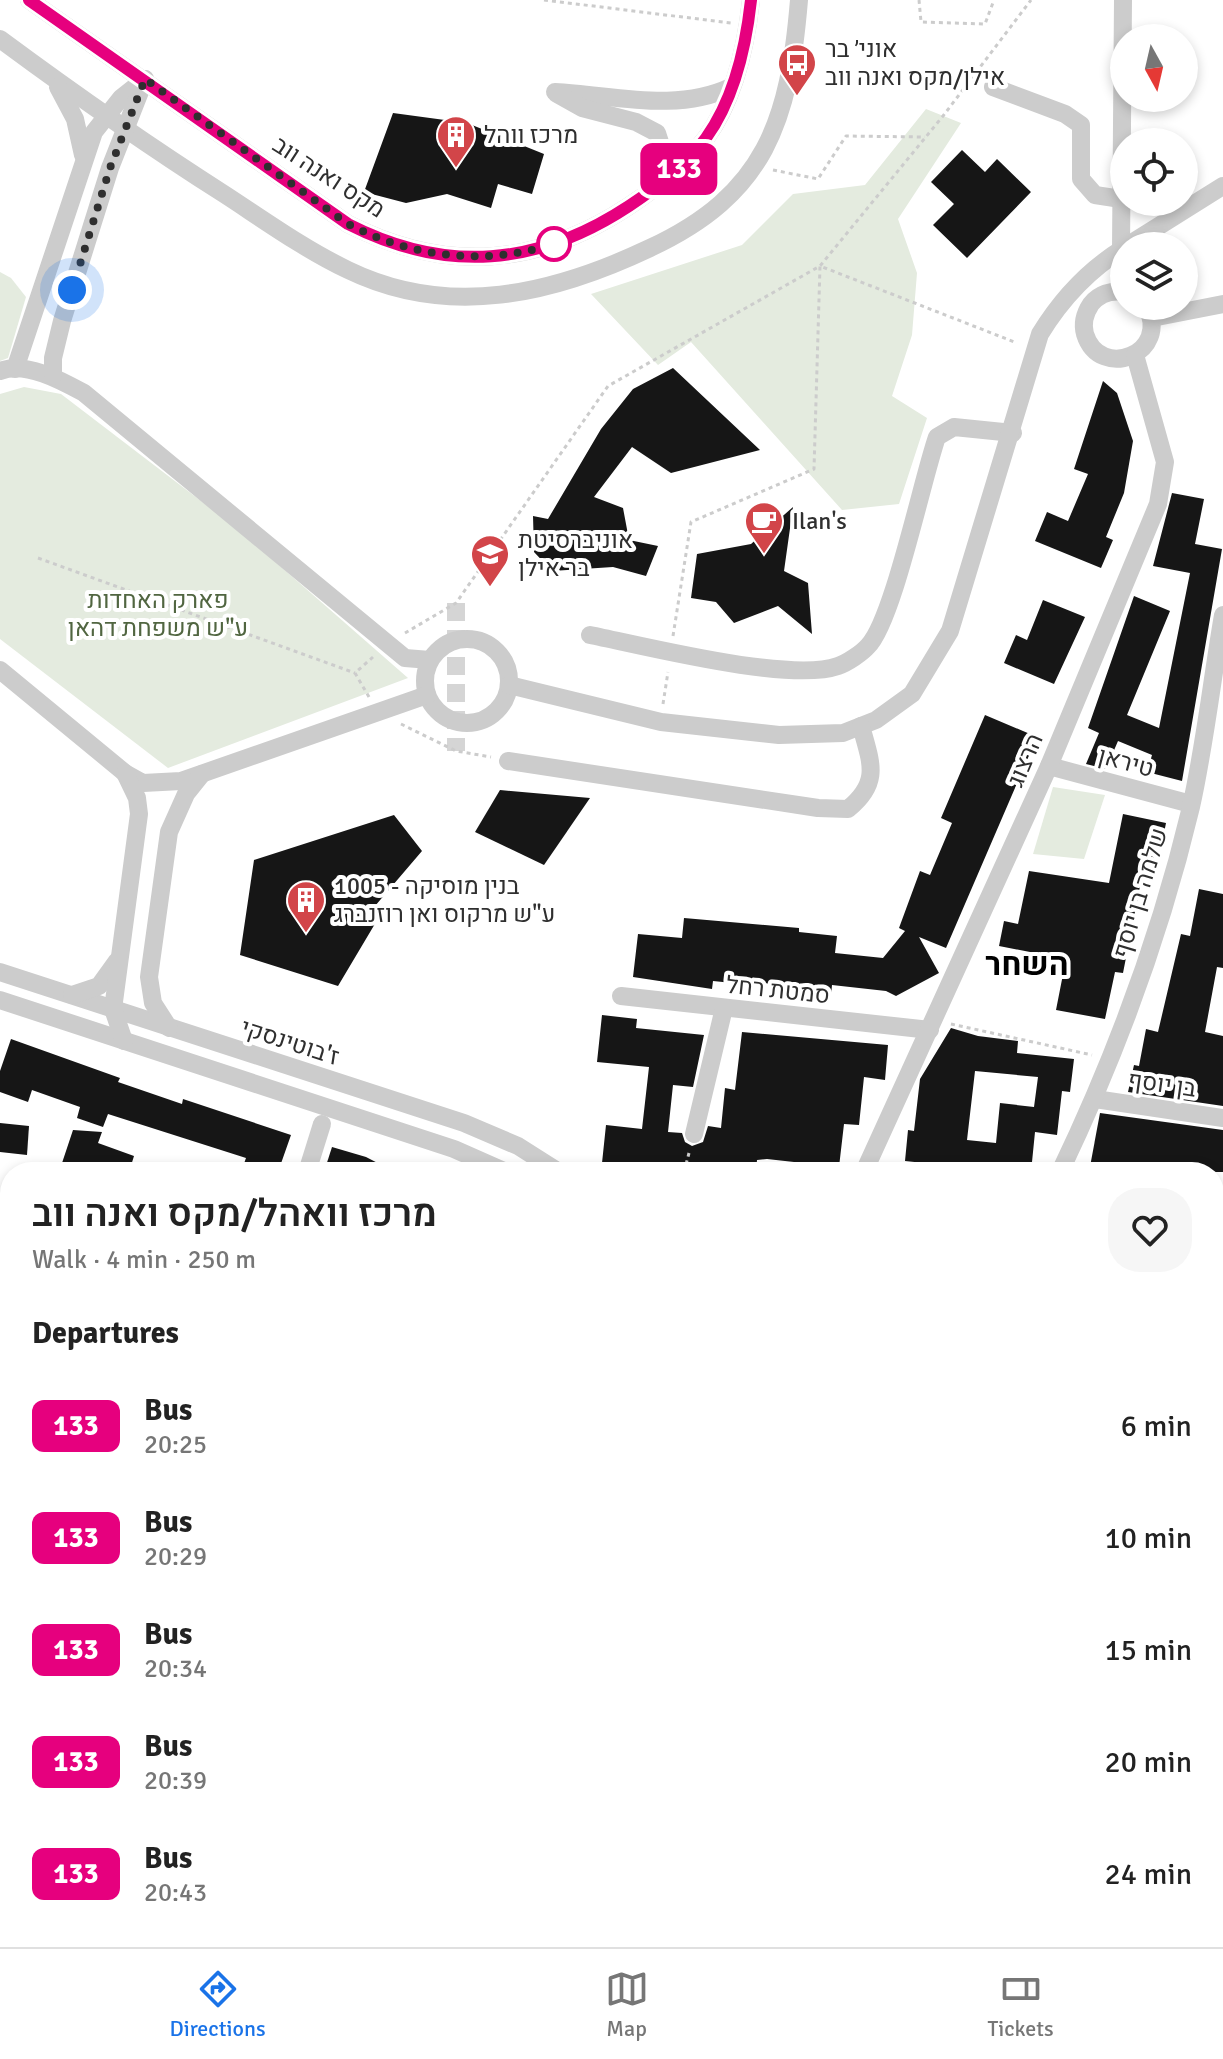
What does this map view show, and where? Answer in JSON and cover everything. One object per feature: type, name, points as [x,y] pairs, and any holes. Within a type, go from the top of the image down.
[{"type":"street","name":"מקס ואנה ווב","points":[[29,0],[348,224],[376,238],[426,252],[491,258],[523,254],[604,222],[679,169],[706,137],[731,87],[748,25],[751,0]]},
{"type":"street","points":[[0,39],[127,132],[348,270],[412,293],[486,298],[534,291],[616,264],[686,230],[737,190],[759,163],[786,90],[799,0]]},
{"type":"street","points":[[1122,128],[1123,0]]},
{"type":"street","points":[[47,74],[73,112],[83,158]]},
{"type":"street","points":[[145,79],[121,98],[105,117],[83,158],[8,370],[53,376],[84,393],[405,658],[430,660]]},
{"type":"street","points":[[53,376],[56,338],[110,168],[127,132],[145,79]]},
{"type":"street","points":[[659,186],[666,161],[657,133],[636,122],[582,108],[555,92],[681,102],[710,97],[731,87]]},
{"type":"street","points":[[993,87],[1065,114],[1081,125],[1081,179],[1095,195],[1110,197]]},
{"type":"street","points":[[1150,232],[1223,186]]},
{"type":"street","points":[[509,685],[661,722],[779,735],[843,733],[876,720],[912,694],[950,631],[1013,433],[1040,334],[1059,302],[1110,260]]},
{"type":"street","points":[[1110,292],[1098,298],[1085,316],[1084,327],[1093,348],[1102,355],[1112,359],[1135,355],[1149,339],[1149,320]]},
{"type":"street","points":[[1198,307],[1223,304]]},
{"type":"street","name":"הרצוג","points":[[869,1162],[1049,766],[1158,504],[1165,462],[1135,355]]},
{"type":"street","points":[[590,635],[792,670],[839,666],[870,645],[891,597],[937,437],[954,427],[1013,433]]},
{"type":"street","name":"שלמה בן יוסף","points":[[1065,1162],[1112,1059],[1163,914],[1191,804],[1223,615]]},
{"type":"street","points":[[479,641],[502,657],[509,685],[506,696],[493,714],[472,723],[450,720],[440,714],[427,695],[424,683],[430,660],[451,642],[479,641]]},
{"type":"street","points":[[0,670],[125,773],[143,783],[162,784],[202,774],[427,695]]},
{"type":"street","points":[[508,761],[818,808],[848,809],[865,795],[873,769],[861,726]]},
{"type":"street","name":"טיראן","points":[[1049,766],[1191,804]]},
{"type":"street","points":[[124,1041],[113,1009],[139,814],[137,798],[125,773]]},
{"type":"street","points":[[169,1028],[153,1003],[149,977],[169,832],[186,794],[202,774]]},
{"type":"street","points":[[72,995],[99,986],[120,955]]},
{"type":"street","name":"ז'בוטינסקי","points":[[0,972],[464,1123],[518,1146],[543,1162]]},
{"type":"street","name":"סמטת רחל","points":[[621,996],[933,1026]]},
{"type":"street","points":[[0,1000],[454,1149],[483,1162]]},
{"type":"street","points":[[694,1134],[724,1008]]},
{"type":"street","name":"בן יוסף","points":[[1095,1099],[1223,1118]]},
{"type":"street","points":[[310,1162],[322,1124]]},
{"type":"path","points":[[544,0],[748,25]]},
{"type":"path","points":[[919,0],[921,22],[985,24],[994,0]]},
{"type":"path","points":[[355,673],[387,644],[456,603],[608,386],[820,266],[1031,0]]},
{"type":"path","points":[[759,163],[783,174],[818,179],[846,136],[925,137]]},
{"type":"path","points":[[820,266],[1036,351]]},
{"type":"path","points":[[661,722],[691,522],[814,469],[820,266]]},
{"type":"path","points":[[38,558],[355,673],[378,712],[456,751],[508,761]]},
{"type":"path","points":[[933,1026],[1112,1059]]},
{"type":"green space","points":[[926,109],[961,123],[898,219],[917,273],[912,335],[892,396],[927,418],[899,504],[842,510],[691,342],[658,365],[591,294],[742,245],[793,194],[865,185]]},
{"type":"green space","points":[[0,272],[11,278],[26,297],[8,358],[0,361]]},
{"type":"green space","name":"פארק האחדות ע\"ש משפחת דהאן","points":[[24,387],[61,394],[239,530],[408,678],[168,768],[0,639],[0,394]]},
{"type":"green space","points":[[1053,787],[1105,795],[1084,859],[1033,854]]},
{"type":"building","name":"מרכז ווהל","points":[[393,113],[467,123],[544,154],[532,194],[498,184],[491,208],[447,194],[406,203],[364,192]]},
{"type":"building","points":[[962,150],[985,172],[997,159],[1031,192],[967,258],[933,225],[954,204],[931,182]]},
{"type":"building","points":[[673,368],[760,450],[671,473],[632,447],[594,497],[623,508],[629,540],[658,546],[646,576],[613,567],[552,571],[534,552],[533,516],[548,519],[601,429],[633,389]]},
{"type":"building","points":[[1103,381],[1117,393],[1133,441],[1124,493],[1106,537],[1113,540],[1101,568],[1035,541],[1047,512],[1068,521],[1088,474],[1074,469]]},
{"type":"building","points":[[1172,493],[1204,499],[1195,544],[1222,549],[1182,781],[1147,772],[1152,755],[1118,741],[1106,769],[1086,764],[1099,733],[1088,728],[1134,596],[1170,611],[1127,715],[1159,728],[1190,573],[1153,566]]},
{"type":"building","points":[[793,507],[784,571],[808,583],[812,634],[778,606],[734,623],[716,602],[691,598],[697,554],[751,544]]},
{"type":"building","points":[[1043,600],[1085,617],[1054,684],[1004,663],[1016,635],[1027,640]]},
{"type":"building","points":[[985,715],[1037,737],[946,948],[919,937],[939,973],[896,996],[886,991],[832,985],[831,996],[801,993],[802,987],[753,982],[752,985],[713,981],[712,989],[633,977],[638,934],[682,938],[684,918],[799,928],[799,932],[837,936],[835,953],[883,958],[905,931],[899,928],[920,871],[930,875],[952,823],[941,818]]},
{"type":"building","points":[[500,790],[590,798],[544,865],[475,832]]},
{"type":"building","points":[[1123,814],[1166,823],[1156,873],[1143,871],[1123,973],[1115,972],[1105,1019],[1056,1010],[1066,959],[999,946],[1004,921],[1018,924],[1029,871],[1109,883]]},
{"type":"building","name":"1005 - בנין מוסיקה ע\"ש מרקוס ואן רוזנברג","points":[[394,815],[422,851],[375,906],[382,912],[338,986],[240,955],[254,860]]},
{"type":"building","points":[[1199,889],[1223,894],[1223,968],[1217,967],[1205,1032],[1223,1036],[1223,1106],[1128,1092],[1134,1065],[1139,1066],[1146,1029],[1158,1032],[1181,934],[1190,936]]},
{"type":"building","points":[[602,1015],[637,1019],[636,1028],[704,1035],[693,1087],[673,1085],[668,1132],[682,1133],[685,1142],[692,1146],[703,1142],[708,1126],[721,1128],[725,1088],[735,1090],[742,1032],[888,1045],[885,1080],[864,1077],[859,1125],[844,1124],[840,1162],[767,1159],[757,1162],[602,1162],[606,1125],[642,1129],[649,1067],[597,1062]]},
{"type":"building","points":[[951,1028],[978,1036],[1018,1041],[1017,1053],[1074,1059],[1070,1092],[1062,1091],[1057,1135],[1035,1132],[1032,1162],[905,1161],[908,1130],[914,1131],[920,1079]],"holes":[[[975,1071],[1038,1077],[1034,1107],[1000,1103],[996,1143],[967,1140]]]},
{"type":"building","points":[[11,1039],[182,1104],[183,1099],[291,1135],[282,1162],[245,1162],[246,1158],[108,1114],[103,1127],[77,1118],[80,1107],[32,1090],[28,1102],[0,1092],[0,1071]]},
{"type":"building","points":[[1100,1113],[1223,1130],[1223,1162],[1091,1162]]},
{"type":"building","points":[[0,1123],[29,1126],[27,1155],[0,1152]]},
{"type":"building","points":[[73,1130],[102,1132],[98,1143],[134,1156],[132,1162],[62,1162]]},
{"type":"building","points":[[332,1147],[376,1162],[327,1162]]},
{"type":"tunnel","points":[[456,603],[456,751]]},
{"type":"bus line","name":"133","points":[[29,0],[348,224],[376,238],[426,252],[491,258],[523,254],[604,222],[679,169],[706,137],[720,113],[739,64],[751,0]]},
{"type":"place","name":"אוני׳ בר אילן/מקס ואנה ווב","points":[[797,97]]},
{"type":"place","name":"מרכז ווהל","points":[[456,169]]},
{"type":"place","name":"Ilan's","points":[[764,555]]},
{"type":"place","name":"אוניברסיטת בר אילן","points":[[490,588]]},
{"type":"place","name":"1005 - בנין מוסיקה ע\"ש מרקוס ואן רוזנברג","points":[[306,934]]},
{"type":"district","name":"השחר","points":[[1027,964]]},
{"type":"route","points":[[72,290],[110,168],[127,132],[145,79],[348,224],[376,238],[426,252],[491,258],[523,254],[554,244]]}]
